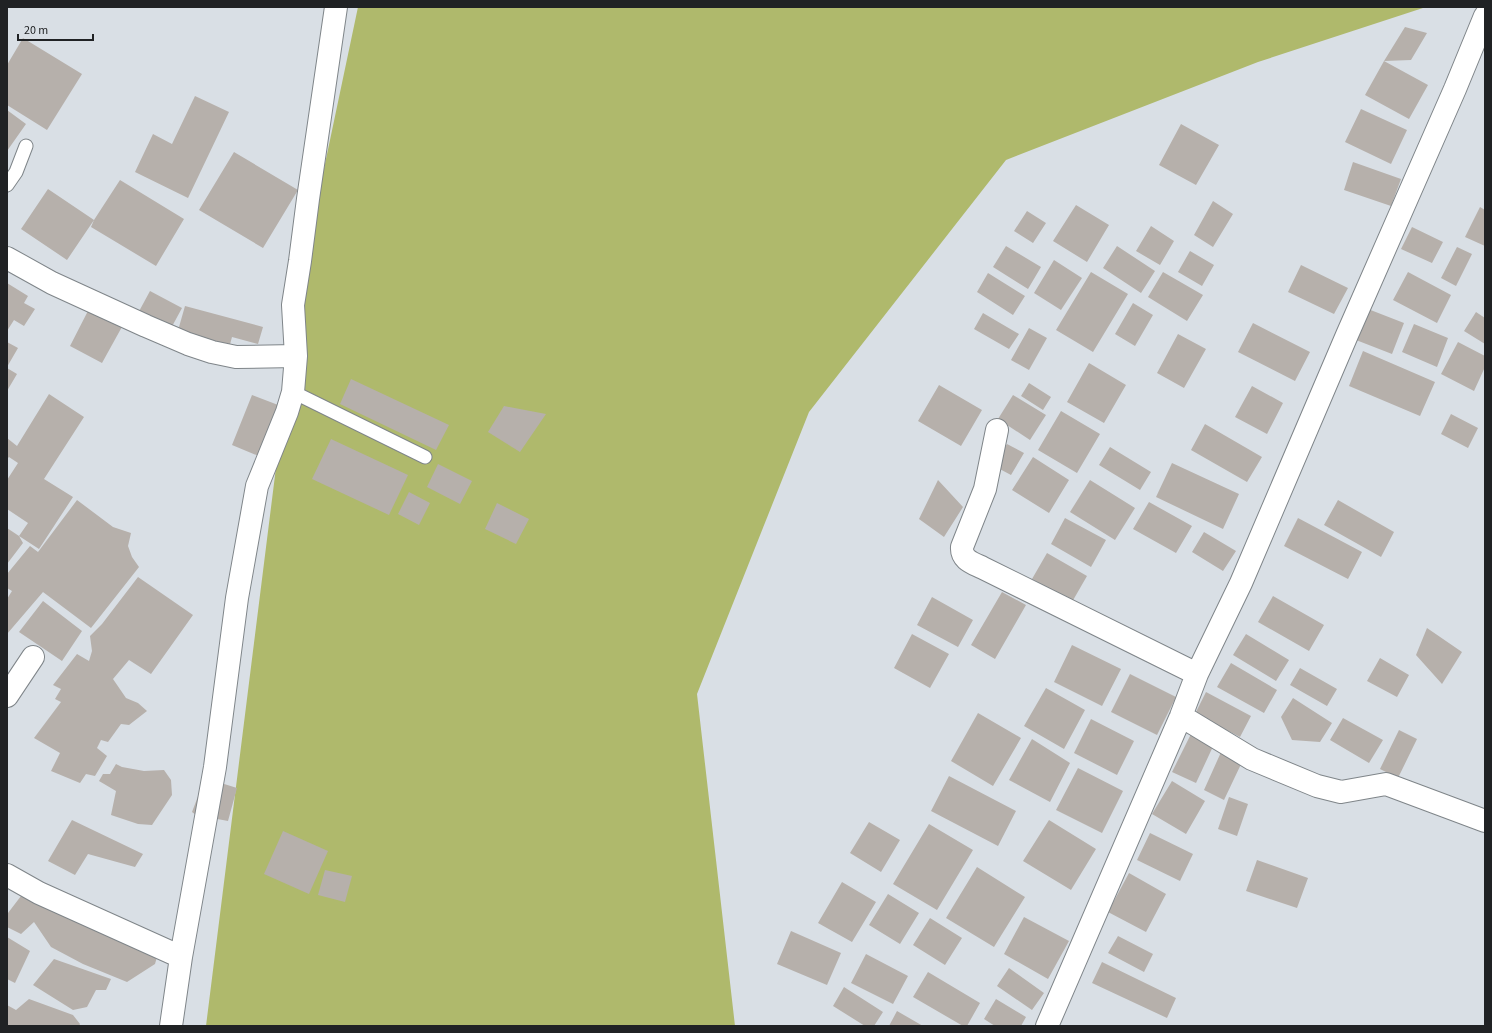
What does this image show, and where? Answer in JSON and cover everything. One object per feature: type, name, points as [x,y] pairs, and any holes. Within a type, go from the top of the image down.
[{"type":"street","points":[[171,1026],[181,957],[215,767],[237,598],[257,486],[287,412],[293,392],[296,356],[293,305],[336,7]]},
{"type":"street","points":[[1047,1026],[1181,716],[1197,674],[1241,583],[1347,335],[1455,90],[1485,16]]},
{"type":"street","points":[[7,258],[52,283],[146,326],[206,350],[236,357],[296,356]]},
{"type":"street","points":[[997,430],[985,489],[962,547],[964,557],[983,568],[1197,674]]},
{"type":"street","points":[[7,696],[33,657]]},
{"type":"street","points":[[1181,716],[1252,759],[1317,786],[1341,792],[1386,784],[1485,822]]},
{"type":"street","points":[[7,875],[53,900],[181,957]]},
{"type":"lane","points":[[7,185],[16,172],[26,146]]},
{"type":"lane","points":[[293,392],[424,457]]},
{"type":"green space","points":[[358,7],[1426,7],[1258,62],[1006,160],[809,412],[697,694],[735,1026],[206,1026],[298,292]]},
{"type":"building","points":[[1405,27],[1427,33],[1411,60],[1384,61]]},
{"type":"building","points":[[23,38],[82,74],[47,130],[7,105],[7,65]]},
{"type":"building","points":[[1384,61],[1428,85],[1409,119],[1365,95]]},
{"type":"building","points":[[195,96],[229,112],[188,198],[135,172],[153,134],[172,144]]},
{"type":"building","points":[[1361,109],[1407,130],[1391,164],[1345,142]]},
{"type":"building","points":[[7,110],[26,124],[7,151]]},
{"type":"building","points":[[1181,124],[1219,145],[1196,185],[1159,165]]},
{"type":"building","points":[[234,152],[298,190],[263,248],[199,210]]},
{"type":"building","points":[[1353,162],[1401,179],[1391,206],[1344,190]]},
{"type":"building","points":[[120,180],[184,219],[156,266],[91,227]]},
{"type":"building","points":[[48,189],[94,220],[67,260],[21,229]]},
{"type":"building","points":[[1213,201],[1233,214],[1213,247],[1194,235]]},
{"type":"building","points":[[1076,205],[1109,225],[1087,262],[1053,241]]},
{"type":"building","points":[[1480,207],[1485,210],[1485,246],[1465,237]]},
{"type":"building","points":[[1027,211],[1046,223],[1033,243],[1014,231]]},
{"type":"building","points":[[1151,226],[1174,241],[1160,265],[1136,251]]},
{"type":"building","points":[[1412,227],[1443,242],[1432,263],[1401,249]]},
{"type":"building","points":[[1006,246],[1041,267],[1028,289],[993,267]]},
{"type":"building","points":[[1117,246],[1155,271],[1141,293],[1103,268]]},
{"type":"building","points":[[1457,247],[1472,254],[1456,286],[1441,278]]},
{"type":"building","points":[[1190,251],[1214,265],[1202,286],[1178,272]]},
{"type":"building","points":[[1054,260],[1082,278],[1061,310],[1034,293]]},
{"type":"building","points":[[1301,265],[1348,288],[1334,314],[1288,292]]},
{"type":"building","points":[[1091,272],[1128,294],[1093,352],[1056,330]]},
{"type":"building","points":[[1163,272],[1203,295],[1187,321],[1148,297]]},
{"type":"building","points":[[1408,272],[1451,295],[1437,323],[1393,300]]},
{"type":"building","points":[[988,273],[1025,296],[1013,315],[977,292]]},
{"type":"building","points":[[7,283],[28,296],[24,303],[35,309],[24,326],[14,320],[7,331]]},
{"type":"building","points":[[150,291],[182,308],[169,332],[137,315]]},
{"type":"building","points":[[1133,303],[1153,315],[1135,346],[1115,334]]},
{"type":"building","points":[[185,306],[263,327],[258,344],[232,337],[229,348],[177,334]]},
{"type":"building","points":[[90,307],[123,325],[102,363],[70,346]]},
{"type":"building","points":[[1368,309],[1404,323],[1392,354],[1356,340]]},
{"type":"building","points":[[1476,312],[1485,318],[1485,344],[1464,331]]},
{"type":"building","points":[[983,313],[1019,334],[1009,349],[974,329]]},
{"type":"building","points":[[1253,323],[1310,352],[1295,381],[1238,352]]},
{"type":"building","points":[[1414,324],[1448,338],[1437,367],[1402,352]]},
{"type":"building","points":[[1029,328],[1047,338],[1029,370],[1011,360]]},
{"type":"building","points":[[1178,334],[1206,349],[1184,388],[1157,373]]},
{"type":"building","points":[[7,342],[18,348],[7,367]]},
{"type":"building","points":[[1458,342],[1485,356],[1485,367],[1474,391],[1441,374]]},
{"type":"building","points":[[1363,351],[1435,382],[1420,416],[1349,386]]},
{"type":"building","points":[[1089,363],[1126,385],[1104,423],[1067,402]]},
{"type":"building","points":[[7,368],[17,374],[7,391]]},
{"type":"building","points":[[351,379],[449,425],[436,450],[340,404]]},
{"type":"building","points":[[1029,383],[1051,397],[1043,410],[1021,396]]},
{"type":"building","points":[[939,385],[982,410],[961,446],[918,421]]},
{"type":"building","points":[[1252,386],[1283,403],[1267,434],[1235,417]]},
{"type":"building","points":[[49,394],[84,417],[44,479],[73,497],[39,549],[19,536],[28,523],[7,509],[7,480],[18,463],[9,457],[7,459],[7,438],[17,446]]},
{"type":"building","points":[[252,395],[299,413],[278,464],[232,445]]},
{"type":"building","points":[[1013,395],[1046,415],[1030,440],[998,419]]},
{"type":"building","points":[[504,406],[546,414],[520,452],[488,432]]},
{"type":"building","points":[[1061,411],[1100,434],[1077,473],[1038,450]]},
{"type":"building","points":[[1451,414],[1478,428],[1468,448],[1441,434]]},
{"type":"building","points":[[1205,424],[1262,457],[1247,482],[1191,450]]},
{"type":"building","points":[[331,439],[408,475],[389,515],[312,479]]},
{"type":"building","points":[[1007,444],[1024,453],[1011,475],[994,466]]},
{"type":"building","points":[[1110,447],[1151,472],[1140,490],[1099,465]]},
{"type":"building","points":[[1033,457],[1069,480],[1049,513],[1012,490]]},
{"type":"building","points":[[1172,463],[1239,494],[1223,529],[1156,497]]},
{"type":"building","points":[[438,464],[472,481],[460,504],[427,487]]},
{"type":"building","points":[[938,480],[963,507],[944,537],[919,519]]},
{"type":"building","points":[[1090,480],[1135,508],[1115,540],[1070,512]]},
{"type":"building","points":[[409,492],[430,503],[419,525],[398,514]]},
{"type":"building","points":[[77,500],[113,527],[131,533],[128,546],[132,557],[139,567],[91,628],[43,592],[7,634],[7,599],[12,591],[7,588],[7,574],[30,546],[38,552]]},
{"type":"building","points":[[1338,500],[1394,532],[1381,557],[1324,525]]},
{"type":"building","points":[[1149,502],[1192,526],[1176,553],[1133,529]]},
{"type":"building","points":[[497,503],[529,519],[516,544],[485,529]]},
{"type":"building","points":[[1065,518],[1106,540],[1091,567],[1051,544]]},
{"type":"building","points":[[1298,518],[1362,552],[1348,579],[1284,546]]},
{"type":"building","points":[[7,528],[19,536],[23,543],[7,564]]},
{"type":"building","points":[[1204,532],[1236,551],[1223,571],[1192,552]]},
{"type":"building","points":[[1047,553],[1087,576],[1072,602],[1032,579]]},
{"type":"building","points":[[138,577],[193,615],[151,674],[129,660],[113,679],[126,698],[138,703],[147,711],[129,725],[121,724],[108,742],[101,740],[97,748],[107,756],[95,776],[86,774],[80,783],[51,771],[60,753],[34,738],[61,702],[55,699],[61,689],[53,685],[77,654],[89,661],[92,651],[90,636],[102,624]]},
{"type":"building","points":[[1002,592],[1026,605],[995,659],[971,645]]},
{"type":"building","points":[[1273,596],[1324,625],[1309,651],[1258,622]]},
{"type":"building","points":[[932,597],[973,620],[958,647],[917,625]]},
{"type":"building","points":[[43,601],[82,631],[62,661],[19,632]]},
{"type":"building","points":[[1427,628],[1462,652],[1442,684],[1416,655]]},
{"type":"building","points":[[912,634],[949,654],[930,688],[894,668]]},
{"type":"building","points":[[1246,634],[1289,660],[1276,681],[1233,655]]},
{"type":"building","points":[[1072,645],[1121,669],[1102,706],[1054,682]]},
{"type":"building","points":[[1380,658],[1409,675],[1397,697],[1367,681]]},
{"type":"building","points":[[1231,663],[1277,690],[1264,713],[1217,687]]},
{"type":"building","points":[[1300,668],[1337,689],[1327,706],[1290,685]]},
{"type":"building","points":[[1130,674],[1176,697],[1157,735],[1111,712]]},
{"type":"building","points":[[1046,688],[1085,710],[1064,749],[1024,726]]},
{"type":"building","points":[[1206,692],[1251,716],[1240,737],[1195,714]]},
{"type":"building","points":[[1293,698],[1332,723],[1320,742],[1292,740],[1281,717]]},
{"type":"building","points":[[978,713],[1021,738],[993,786],[951,761]]},
{"type":"building","points":[[1343,718],[1383,740],[1369,763],[1330,740]]},
{"type":"building","points":[[1091,719],[1134,741],[1117,775],[1074,753]]},
{"type":"building","points":[[1193,730],[1216,740],[1196,783],[1172,772]]},
{"type":"building","points":[[1399,730],[1417,739],[1398,778],[1380,769]]},
{"type":"building","points":[[1032,739],[1070,763],[1050,802],[1009,780]]},
{"type":"building","points":[[1222,750],[1243,760],[1224,800],[1204,790]]},
{"type":"building","points":[[116,764],[122,767],[144,771],[164,770],[171,780],[172,795],[152,825],[138,824],[111,815],[116,791],[99,781],[103,774],[110,774]]},
{"type":"building","points":[[1078,768],[1123,791],[1102,833],[1056,810]]},
{"type":"building","points":[[949,776],[1016,811],[998,846],[931,811]]},
{"type":"building","points":[[205,778],[237,788],[228,821],[196,815],[192,812]]},
{"type":"building","points":[[1172,781],[1205,801],[1186,834],[1152,814]]},
{"type":"building","points":[[1229,797],[1248,804],[1237,836],[1218,829]]},
{"type":"building","points":[[72,820],[143,854],[135,867],[88,854],[75,875],[48,861]]},
{"type":"building","points":[[1049,820],[1096,849],[1071,890],[1023,861]]},
{"type":"building","points":[[869,822],[900,840],[881,872],[850,853]]},
{"type":"building","points":[[929,824],[973,850],[937,910],[893,884]]},
{"type":"building","points":[[283,831],[328,851],[309,894],[264,874]]},
{"type":"building","points":[[1150,833],[1193,854],[1180,881],[1137,860]]},
{"type":"building","points":[[1257,860],[1308,878],[1297,908],[1246,891]]},
{"type":"building","points":[[977,867],[1025,897],[994,947],[946,918]]},
{"type":"building","points":[[325,870],[352,876],[345,902],[318,895]]},
{"type":"building","points":[[1129,873],[1166,894],[1146,932],[1108,912]]},
{"type":"building","points":[[34,879],[160,946],[155,964],[127,982],[83,964],[51,947],[34,922],[21,934],[7,927],[8,913]]},
{"type":"building","points":[[842,882],[876,902],[852,942],[818,923]]},
{"type":"building","points":[[888,894],[919,913],[900,944],[869,925]]},
{"type":"building","points":[[1024,917],[1069,941],[1048,979],[1004,954]]},
{"type":"building","points":[[930,918],[962,938],[945,965],[913,945]]},
{"type":"building","points":[[791,931],[841,953],[827,985],[777,964]]},
{"type":"building","points":[[1118,936],[1153,954],[1144,972],[1108,953]]},
{"type":"building","points":[[7,937],[30,951],[15,983],[7,979]]},
{"type":"building","points":[[866,954],[908,976],[893,1004],[851,983]]},
{"type":"building","points":[[54,959],[111,979],[106,990],[96,990],[87,1007],[73,1010],[33,985]]},
{"type":"building","points":[[1102,962],[1176,998],[1167,1018],[1092,983]]},
{"type":"building","points":[[1009,968],[1044,993],[1032,1010],[997,986]]},
{"type":"building","points":[[928,972],[980,1003],[967,1026],[963,1026],[913,997]]},
{"type":"building","points":[[844,987],[883,1012],[874,1026],[865,1026],[833,1006]]},
{"type":"building","points":[[29,999],[73,1015],[80,1024],[79,1026],[7,1026],[7,1005],[16,1010]]},
{"type":"building","points":[[996,999],[1026,1017],[1021,1026],[995,1026],[984,1019]]},
{"type":"building","points":[[897,1011],[923,1026],[889,1026]]}]
